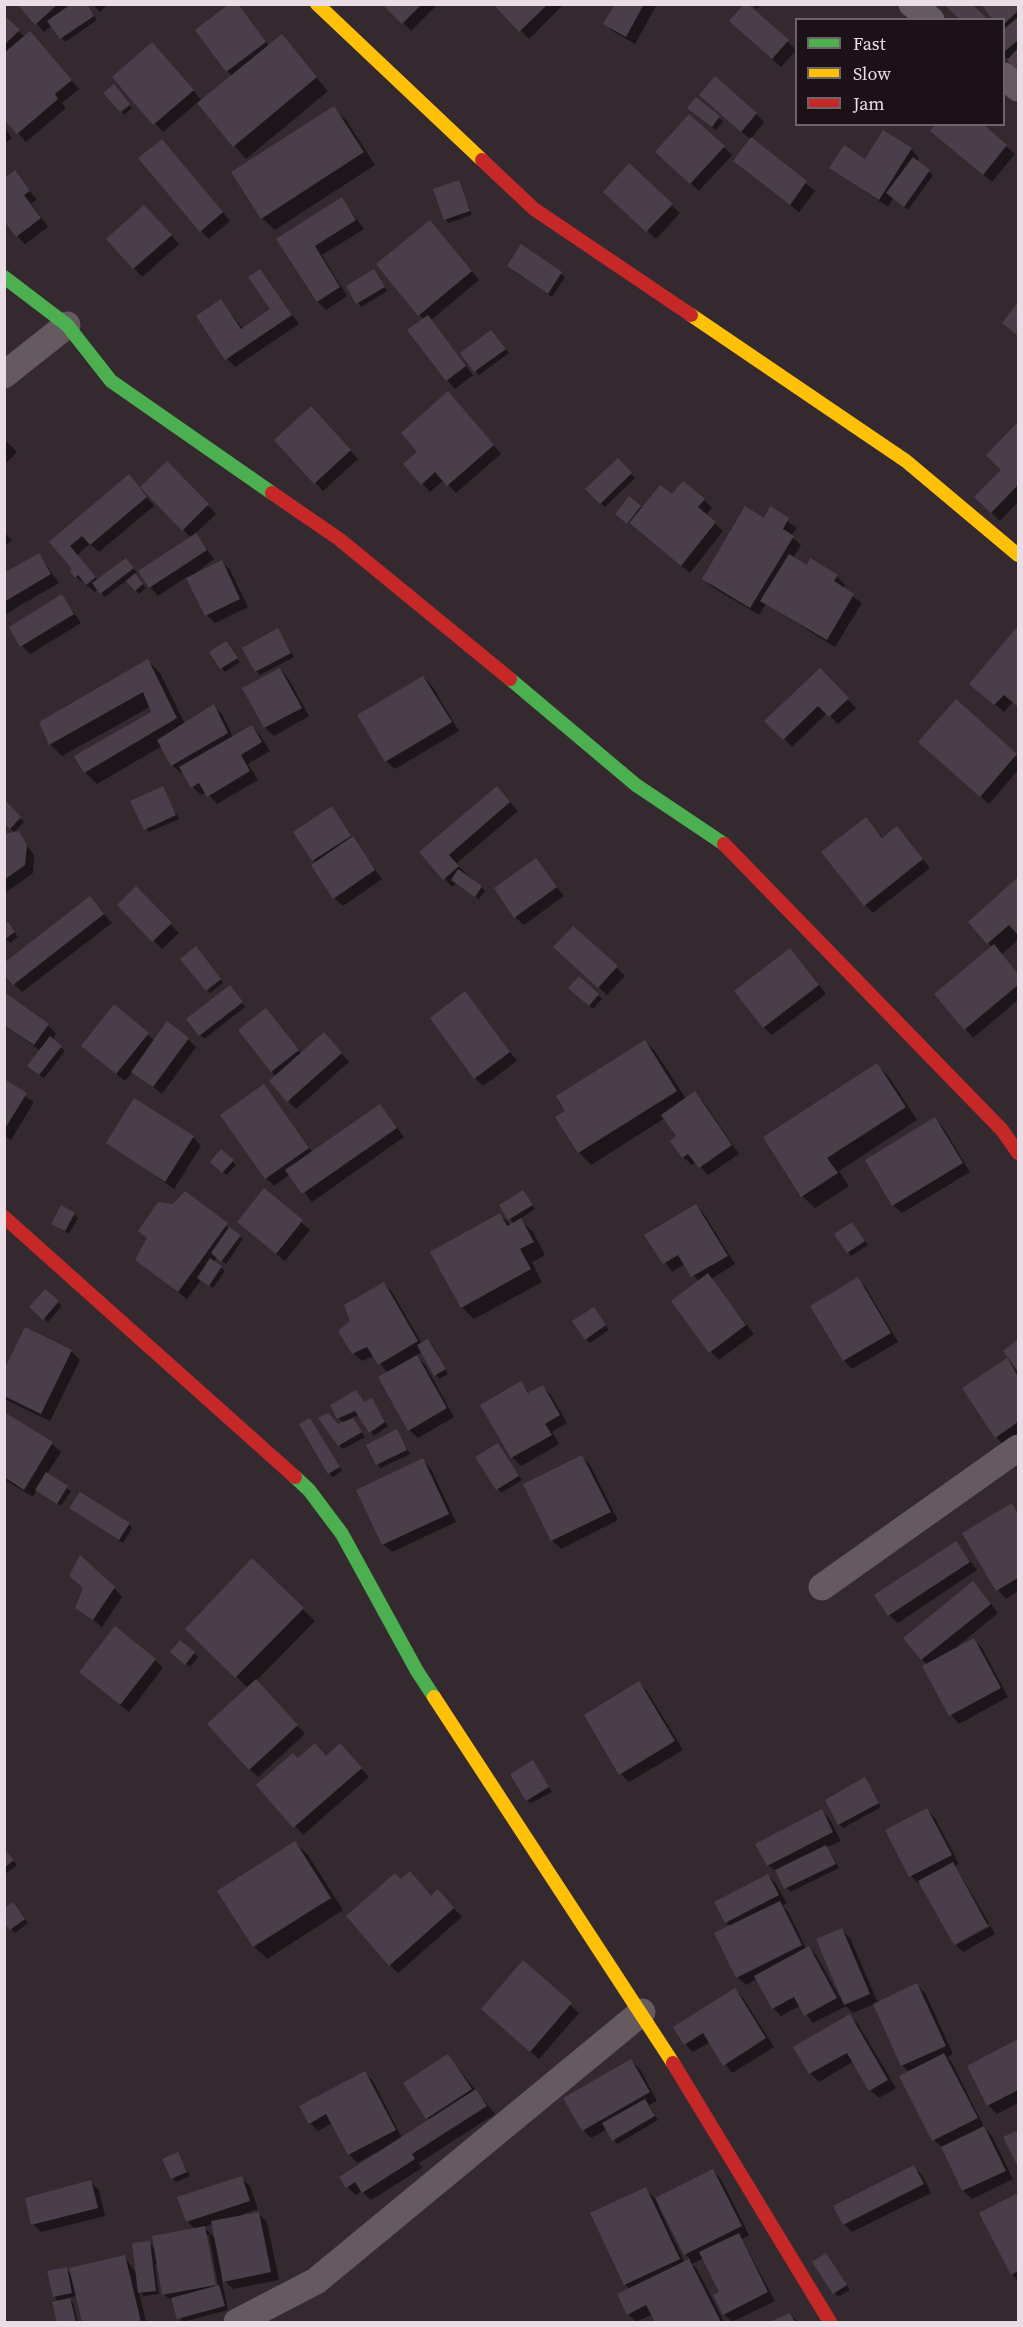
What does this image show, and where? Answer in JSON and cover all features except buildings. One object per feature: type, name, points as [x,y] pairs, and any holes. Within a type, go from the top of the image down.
[{"type":"street","points":[[317,4],[534,209],[906,461],[1018,555]]},
{"type":"street","points":[[912,4],[929,18]]},
{"type":"street","points":[[1005,77],[1018,88]]},
{"type":"street","points":[[4,277],[67,325],[111,381],[339,539],[405,591],[636,785],[717,837],[1002,1130],[1018,1153]]},
{"type":"street","points":[[4,375],[67,325]]},
{"type":"street","points":[[4,1217],[309,1490],[342,1534],[417,1671],[642,2012],[830,2322]]},
{"type":"street","points":[[822,1587],[1018,1448]]},
{"type":"street","points":[[237,2322],[316,2281],[642,2012]]},
{"type":"traffic: fast","points":[[4,277],[67,325],[111,381],[272,493]]},
{"type":"traffic: fast","points":[[510,679],[636,785],[724,844]]},
{"type":"traffic: fast","points":[[295,1477],[309,1490],[342,1534],[417,1671],[434,1697]]},
{"type":"traffic: slow","points":[[317,4],[482,160]]},
{"type":"traffic: slow","points":[[691,315],[906,461],[1018,555]]},
{"type":"traffic: slow","points":[[434,1697],[673,2063]]},
{"type":"traffic: jam","points":[[482,160],[534,209],[691,315]]},
{"type":"traffic: jam","points":[[272,493],[339,539],[510,679]]},
{"type":"traffic: jam","points":[[724,844],[1002,1130],[1018,1153]]},
{"type":"traffic: jam","points":[[4,1217],[295,1477]]},
{"type":"traffic: jam","points":[[673,2063],[830,2322]]}]
